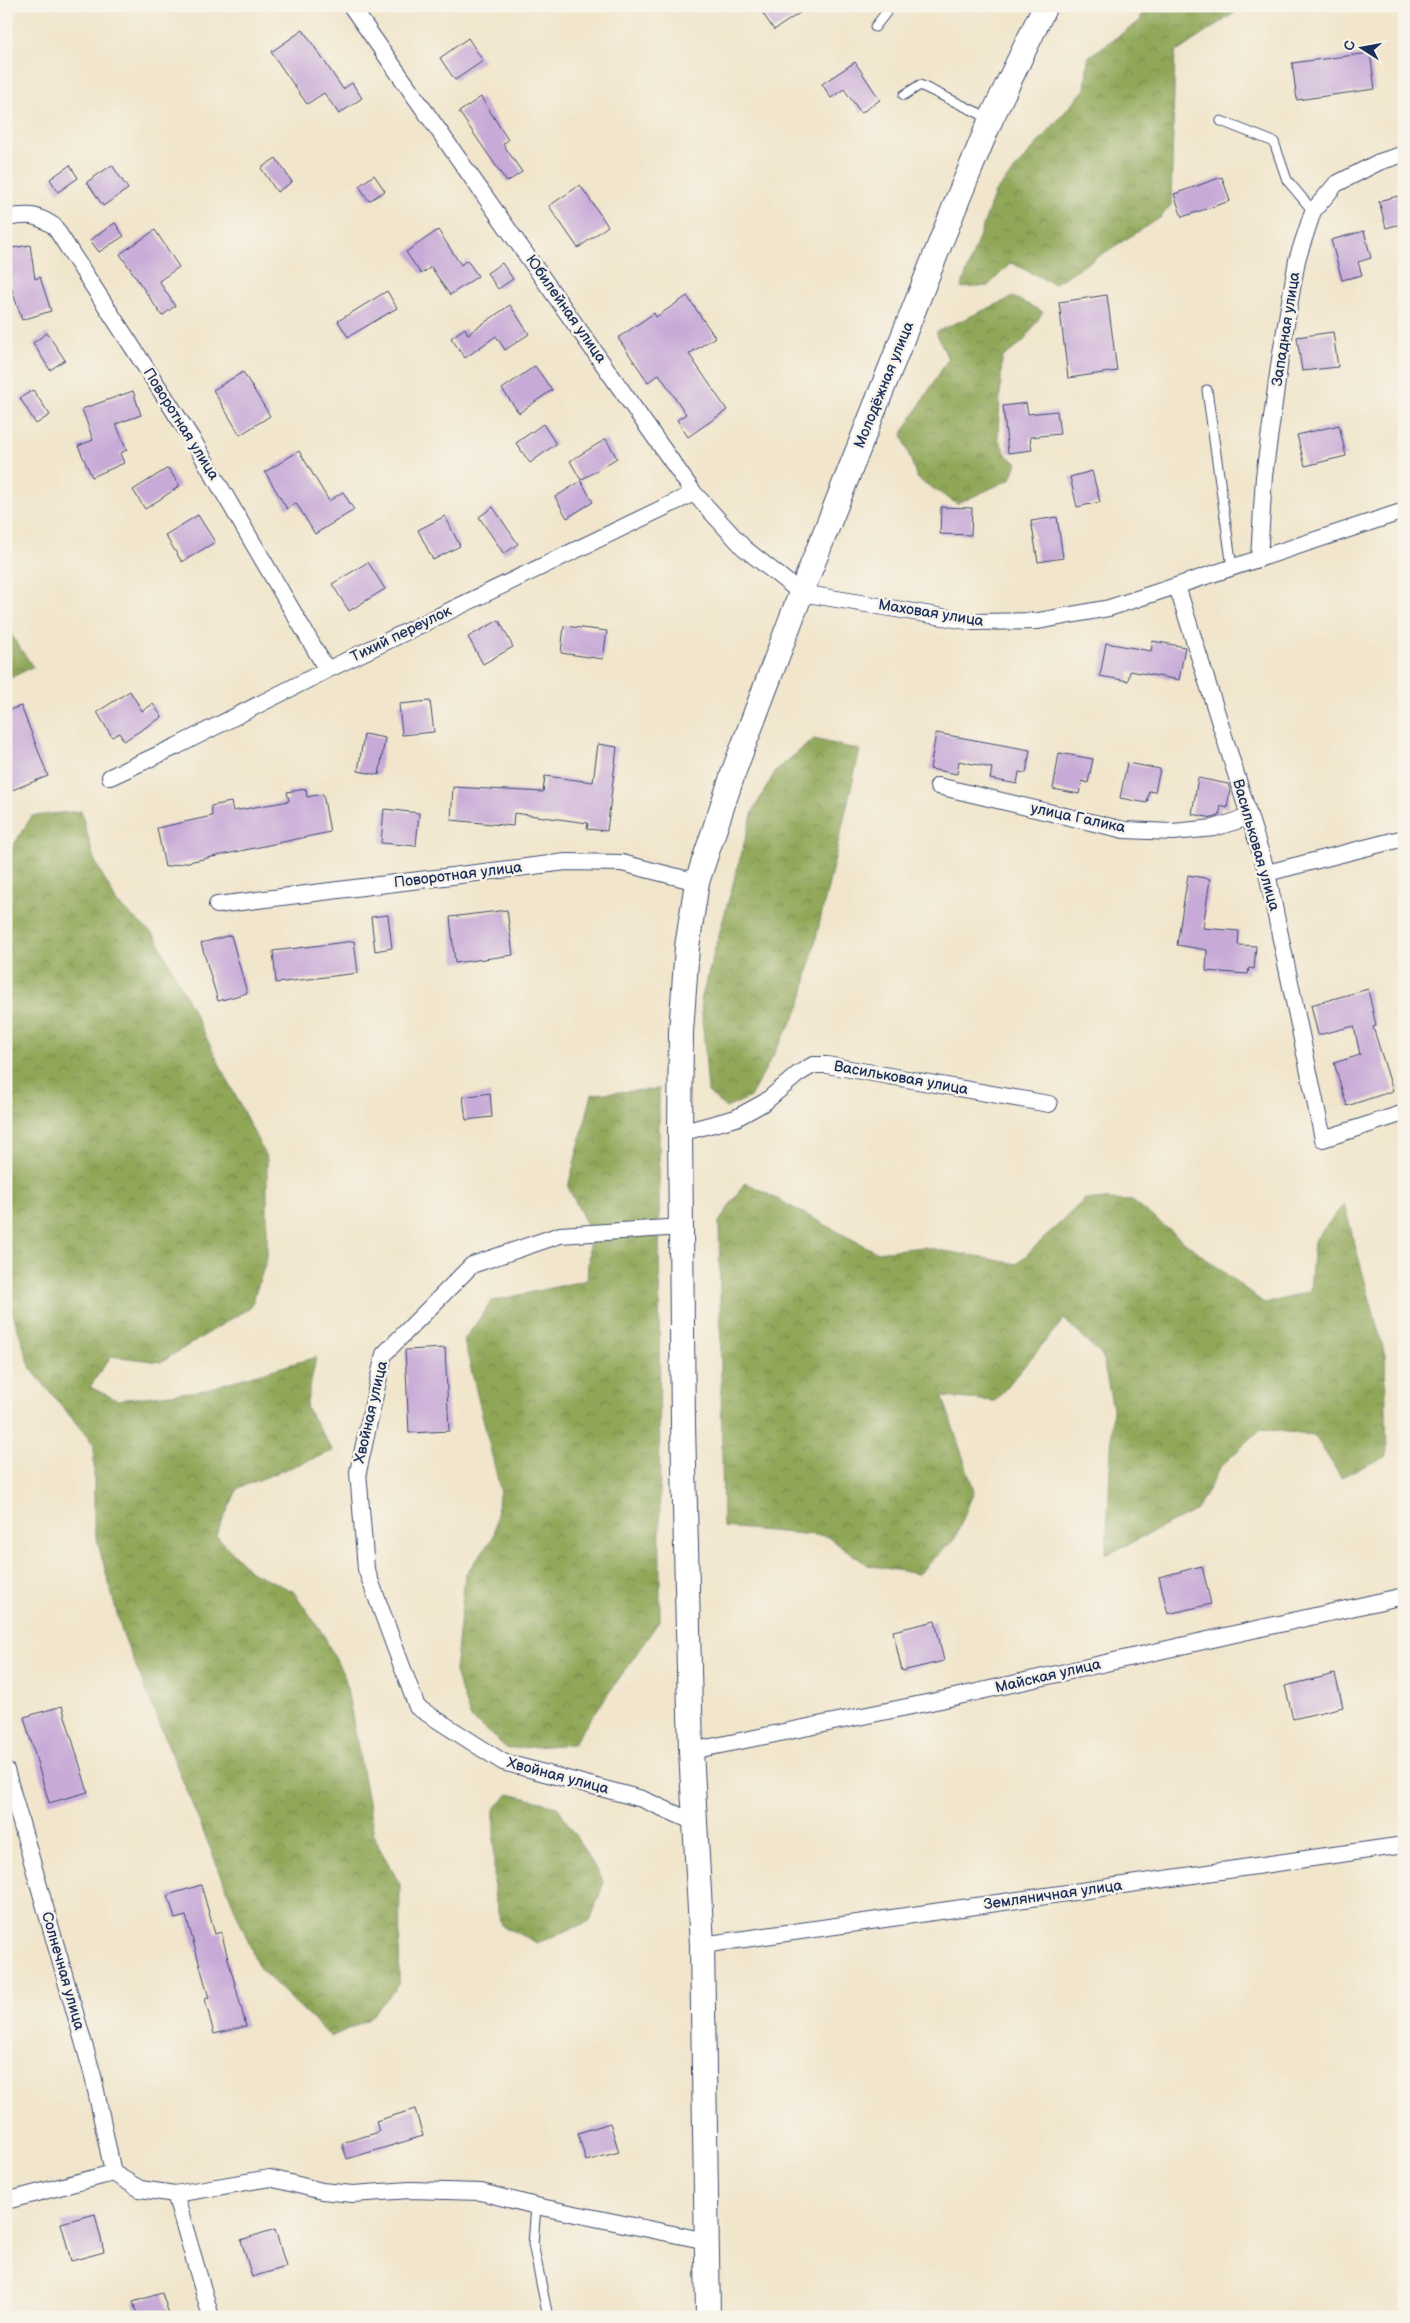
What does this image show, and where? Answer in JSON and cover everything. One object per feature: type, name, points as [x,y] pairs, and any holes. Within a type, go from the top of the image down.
[{"type":"street","name":"Юбилейная улица","points":[[352,6],[694,493],[744,548],[802,593]]},
{"type":"street","name":"Молодёжная улица","points":[[708,2317],[702,1945],[691,1751],[682,1425],[681,1032],[687,947],[697,882],[735,768],[802,593],[991,119],[1045,6]]},
{"type":"street","name":"Западная улица","points":[[1259,559],[1264,476],[1280,359],[1297,260],[1313,211],[1336,184],[1379,162],[1404,154]]},
{"type":"street","name":"Поворотная улица","points":[[6,218],[20,215],[38,216],[54,226],[194,442],[327,670]]},
{"type":"street","name":"Тихий переулок","points":[[110,777],[694,493]]},
{"type":"street","points":[[1177,586],[1232,566],[1259,559],[1404,511]]},
{"type":"street","name":"Маховая улица","points":[[802,593],[973,622],[1038,621],[1109,608],[1177,586]]},
{"type":"street","name":"Васильковая улица","points":[[1177,586],[1267,873],[1323,1139],[1404,1113]]},
{"type":"street","name":"улица Галика","points":[[938,786],[1124,830],[1173,832],[1214,828],[1249,817]]},
{"type":"street","points":[[1267,873],[1404,838]]},
{"type":"street","name":"Поворотная улица","points":[[217,905],[566,862],[622,864],[697,882]]},
{"type":"street","name":"Васильковая улица","points":[[680,1132],[736,1118],[765,1102],[798,1074],[813,1065],[827,1064],[1049,1104]]},
{"type":"street","name":"Хвойная улица","points":[[682,1227],[560,1235],[472,1265],[384,1354],[358,1472],[366,1569],[417,1707],[503,1762],[642,1799],[694,1822]]},
{"type":"street","name":"Майская улица","points":[[691,1751],[941,1700],[1404,1596]]},
{"type":"street","name":"Солнечная улица","points":[[6,1770],[93,2076],[113,2174]]},
{"type":"street","name":"Земляничная улица","points":[[702,1945],[1404,1844]]},
{"type":"street","points":[[6,2201],[113,2174],[140,2189],[175,2194],[270,2178],[322,2191],[353,2194],[442,2190],[481,2192],[536,2206],[708,2241]]},
{"type":"street","points":[[175,2194],[211,2317]]},
{"type":"lane","points":[[875,27],[891,6]]},
{"type":"lane","points":[[904,95],[920,85],[991,119]]},
{"type":"lane","points":[[1221,121],[1274,142],[1287,180],[1313,211]]},
{"type":"lane","points":[[1207,390],[1232,566]]},
{"type":"lane","points":[[536,2206],[533,2244],[548,2317]]},
{"type":"green space","points":[[1144,6],[1245,6],[1175,53],[1171,205],[1160,218],[1054,284],[1011,263],[988,286],[961,288],[995,192],[1085,89],[1088,57],[1140,21]]},
{"type":"green space","points":[[1013,297],[1043,312],[1023,342],[1002,358],[998,438],[1007,456],[1017,463],[1011,479],[957,504],[917,478],[902,434],[948,359],[936,332]]},
{"type":"green space","points":[[6,627],[33,667],[6,680]]},
{"type":"green space","points":[[814,739],[860,750],[800,1007],[750,1097],[726,1108],[708,1092],[701,1000],[753,811],[776,770]]},
{"type":"green space","points":[[81,811],[94,859],[117,903],[156,937],[267,1159],[267,1258],[251,1307],[161,1362],[111,1356],[90,1387],[117,1400],[199,1391],[316,1357],[306,1407],[333,1451],[238,1488],[216,1535],[250,1571],[293,1591],[323,1634],[345,1678],[375,1840],[400,1884],[399,1985],[369,2019],[331,2037],[259,1968],[122,1632],[94,1529],[94,1445],[31,1369],[6,1293],[6,857],[32,816]]},
{"type":"green space","points":[[659,1089],[660,1620],[573,1744],[508,1749],[470,1717],[455,1672],[465,1575],[494,1536],[500,1489],[464,1340],[492,1301],[587,1280],[590,1231],[568,1187],[592,1094]]},
{"type":"green space","points":[[745,1182],[876,1252],[923,1247],[1017,1264],[1085,1199],[1132,1201],[1265,1304],[1310,1291],[1314,1241],[1344,1204],[1385,1355],[1387,1456],[1341,1477],[1314,1435],[1261,1429],[1221,1466],[1197,1510],[1106,1555],[1113,1408],[1102,1356],[1064,1319],[995,1401],[943,1397],[974,1491],[955,1539],[918,1574],[868,1565],[826,1536],[723,1527],[719,1222]]},
{"type":"green space","points":[[509,1794],[557,1806],[604,1882],[590,1921],[537,1943],[501,1925],[494,1894],[494,1809]]},
{"type":"building","points":[[758,6],[810,6],[774,30]]},
{"type":"building","points":[[303,30],[343,89],[352,83],[362,98],[339,114],[324,93],[307,104],[271,52]]},
{"type":"building","points":[[468,38],[483,61],[455,80],[440,58]]},
{"type":"building","points":[[1370,53],[1375,89],[1297,100],[1292,63]]},
{"type":"building","points":[[855,62],[880,100],[861,113],[844,89],[831,98],[822,84]]},
{"type":"building","points":[[481,97],[508,140],[503,144],[522,172],[507,182],[459,112]]},
{"type":"building","points":[[276,158],[292,182],[277,192],[261,168]]},
{"type":"building","points":[[70,165],[78,178],[58,192],[50,179]]},
{"type":"building","points":[[112,165],[128,189],[103,206],[87,182]]},
{"type":"building","points":[[374,175],[385,191],[369,201],[359,186]]},
{"type":"building","points":[[1222,177],[1230,201],[1182,217],[1174,194]]},
{"type":"building","points":[[580,185],[608,226],[578,248],[549,206]]},
{"type":"building","points":[[1398,196],[1404,223],[1386,228],[1379,201]]},
{"type":"building","points":[[115,223],[124,236],[99,252],[90,240]]},
{"type":"building","points":[[155,230],[179,267],[159,281],[175,306],[162,316],[120,254]]},
{"type":"building","points":[[438,230],[461,265],[467,260],[478,276],[450,295],[431,267],[421,274],[406,252]]},
{"type":"building","points":[[1364,231],[1371,258],[1358,262],[1362,275],[1342,280],[1331,240]]},
{"type":"building","points":[[30,245],[35,279],[40,277],[51,311],[22,320],[6,272],[6,249]]},
{"type":"building","points":[[502,263],[513,279],[498,289],[487,273]]},
{"type":"building","points":[[387,291],[397,308],[348,337],[338,321]]},
{"type":"building","points":[[1107,295],[1117,371],[1068,378],[1059,302]]},
{"type":"building","points":[[687,296],[715,337],[689,354],[727,410],[688,437],[677,420],[686,414],[659,374],[648,382],[618,338],[654,313],[656,317]]},
{"type":"building","points":[[510,305],[529,334],[505,350],[496,336],[465,358],[451,338],[465,328],[468,334]]},
{"type":"building","points":[[1333,332],[1338,367],[1302,371],[1297,337]]},
{"type":"building","points":[[47,333],[65,360],[50,370],[33,343]]},
{"type":"building","points":[[535,366],[552,390],[519,413],[502,389]]},
{"type":"building","points":[[243,372],[270,416],[240,435],[213,390]]},
{"type":"building","points":[[33,390],[50,415],[36,424],[20,398]]},
{"type":"building","points":[[133,391],[141,415],[116,424],[127,450],[120,453],[124,463],[92,477],[78,446],[93,440],[82,409]]},
{"type":"building","points":[[1026,403],[1028,414],[1057,411],[1060,434],[1030,437],[1032,450],[1008,453],[1003,406]]},
{"type":"building","points":[[543,424],[556,444],[530,463],[516,443]]},
{"type":"building","points":[[1339,425],[1346,456],[1305,466],[1297,435]]},
{"type":"building","points":[[606,439],[617,458],[581,480],[570,461]]},
{"type":"building","points":[[299,451],[329,501],[343,492],[354,510],[315,534],[296,503],[287,509],[265,472]]},
{"type":"building","points":[[168,468],[180,486],[145,509],[133,490]]},
{"type":"building","points":[[1092,471],[1100,502],[1077,507],[1070,477]]},
{"type":"building","points":[[581,481],[593,502],[567,518],[555,497]]},
{"type":"building","points":[[493,507],[518,544],[504,554],[479,517]]},
{"type":"building","points":[[941,507],[972,508],[971,535],[940,534]]},
{"type":"building","points":[[198,515],[215,542],[182,562],[165,535]]},
{"type":"building","points":[[445,516],[460,546],[433,560],[418,530]]},
{"type":"building","points":[[1057,517],[1063,558],[1038,562],[1031,521]]},
{"type":"building","points":[[368,562],[385,589],[349,611],[332,584]]},
{"type":"building","points":[[499,620],[513,647],[483,664],[468,637]]},
{"type":"building","points":[[564,626],[607,631],[603,659],[561,653]]},
{"type":"building","points":[[1153,641],[1185,647],[1179,680],[1130,671],[1128,681],[1100,676],[1106,643],[1151,651]]},
{"type":"building","points":[[130,691],[142,711],[153,704],[162,717],[124,741],[119,733],[112,737],[97,712]]},
{"type":"building","points":[[430,701],[434,732],[402,735],[399,704]]},
{"type":"building","points":[[21,706],[48,776],[12,790],[6,775],[6,711]]},
{"type":"building","points":[[936,733],[1030,750],[1026,773],[1019,772],[1017,784],[990,779],[992,768],[959,761],[957,774],[930,769]]},
{"type":"building","points":[[364,734],[385,738],[379,775],[358,771]]},
{"type":"building","points":[[598,744],[617,747],[607,831],[587,829],[588,823],[514,813],[513,826],[451,820],[453,787],[543,792],[545,776],[593,782]]},
{"type":"building","points":[[1059,753],[1093,759],[1088,783],[1082,781],[1079,794],[1053,789]]},
{"type":"building","points":[[1127,763],[1160,769],[1155,792],[1149,791],[1147,803],[1120,798]]},
{"type":"building","points":[[1198,778],[1228,784],[1230,790],[1227,808],[1221,806],[1219,816],[1213,818],[1192,814]]},
{"type":"building","points":[[306,789],[307,797],[323,794],[330,832],[165,867],[157,828],[212,816],[211,806],[231,802],[233,811],[289,801],[287,792]]},
{"type":"building","points":[[384,809],[419,813],[416,846],[381,843]]},
{"type":"building","points":[[1188,875],[1210,879],[1203,928],[1239,931],[1238,945],[1256,946],[1254,969],[1249,968],[1248,974],[1206,971],[1207,950],[1177,945]]},
{"type":"building","points":[[507,910],[513,955],[455,963],[450,917]]},
{"type":"building","points":[[388,915],[392,948],[375,951],[371,917]]},
{"type":"building","points":[[231,935],[247,993],[218,1001],[201,943]]},
{"type":"building","points":[[354,941],[358,973],[276,983],[273,951]]},
{"type":"building","points":[[1368,989],[1376,1026],[1373,1027],[1393,1091],[1347,1106],[1334,1063],[1360,1055],[1354,1026],[1318,1035],[1311,1005]]},
{"type":"building","points":[[490,1093],[492,1117],[466,1120],[463,1097]]},
{"type":"building","points":[[445,1348],[449,1431],[409,1433],[405,1350]]},
{"type":"building","points":[[1202,1566],[1211,1604],[1168,1614],[1159,1577]]},
{"type":"building","points":[[935,1621],[944,1661],[902,1671],[893,1631]]},
{"type":"building","points":[[1335,1674],[1343,1707],[1293,1719],[1285,1686]]},
{"type":"building","points":[[62,1706],[88,1792],[49,1803],[24,1717]]},
{"type":"building","points":[[201,1885],[215,1934],[221,1932],[246,2026],[214,2034],[205,1999],[209,1998],[186,1916],[175,1919],[168,1895]]},
{"type":"building","points":[[415,2109],[423,2136],[347,2159],[342,2143],[379,2132],[376,2121]]},
{"type":"building","points":[[610,2123],[619,2152],[586,2161],[578,2133]]},
{"type":"building","points":[[95,2214],[104,2252],[71,2261],[61,2223]]},
{"type":"building","points":[[275,2229],[286,2267],[252,2277],[241,2240]]},
{"type":"building","points":[[162,2293],[170,2317],[138,2317],[133,2302]]}]
